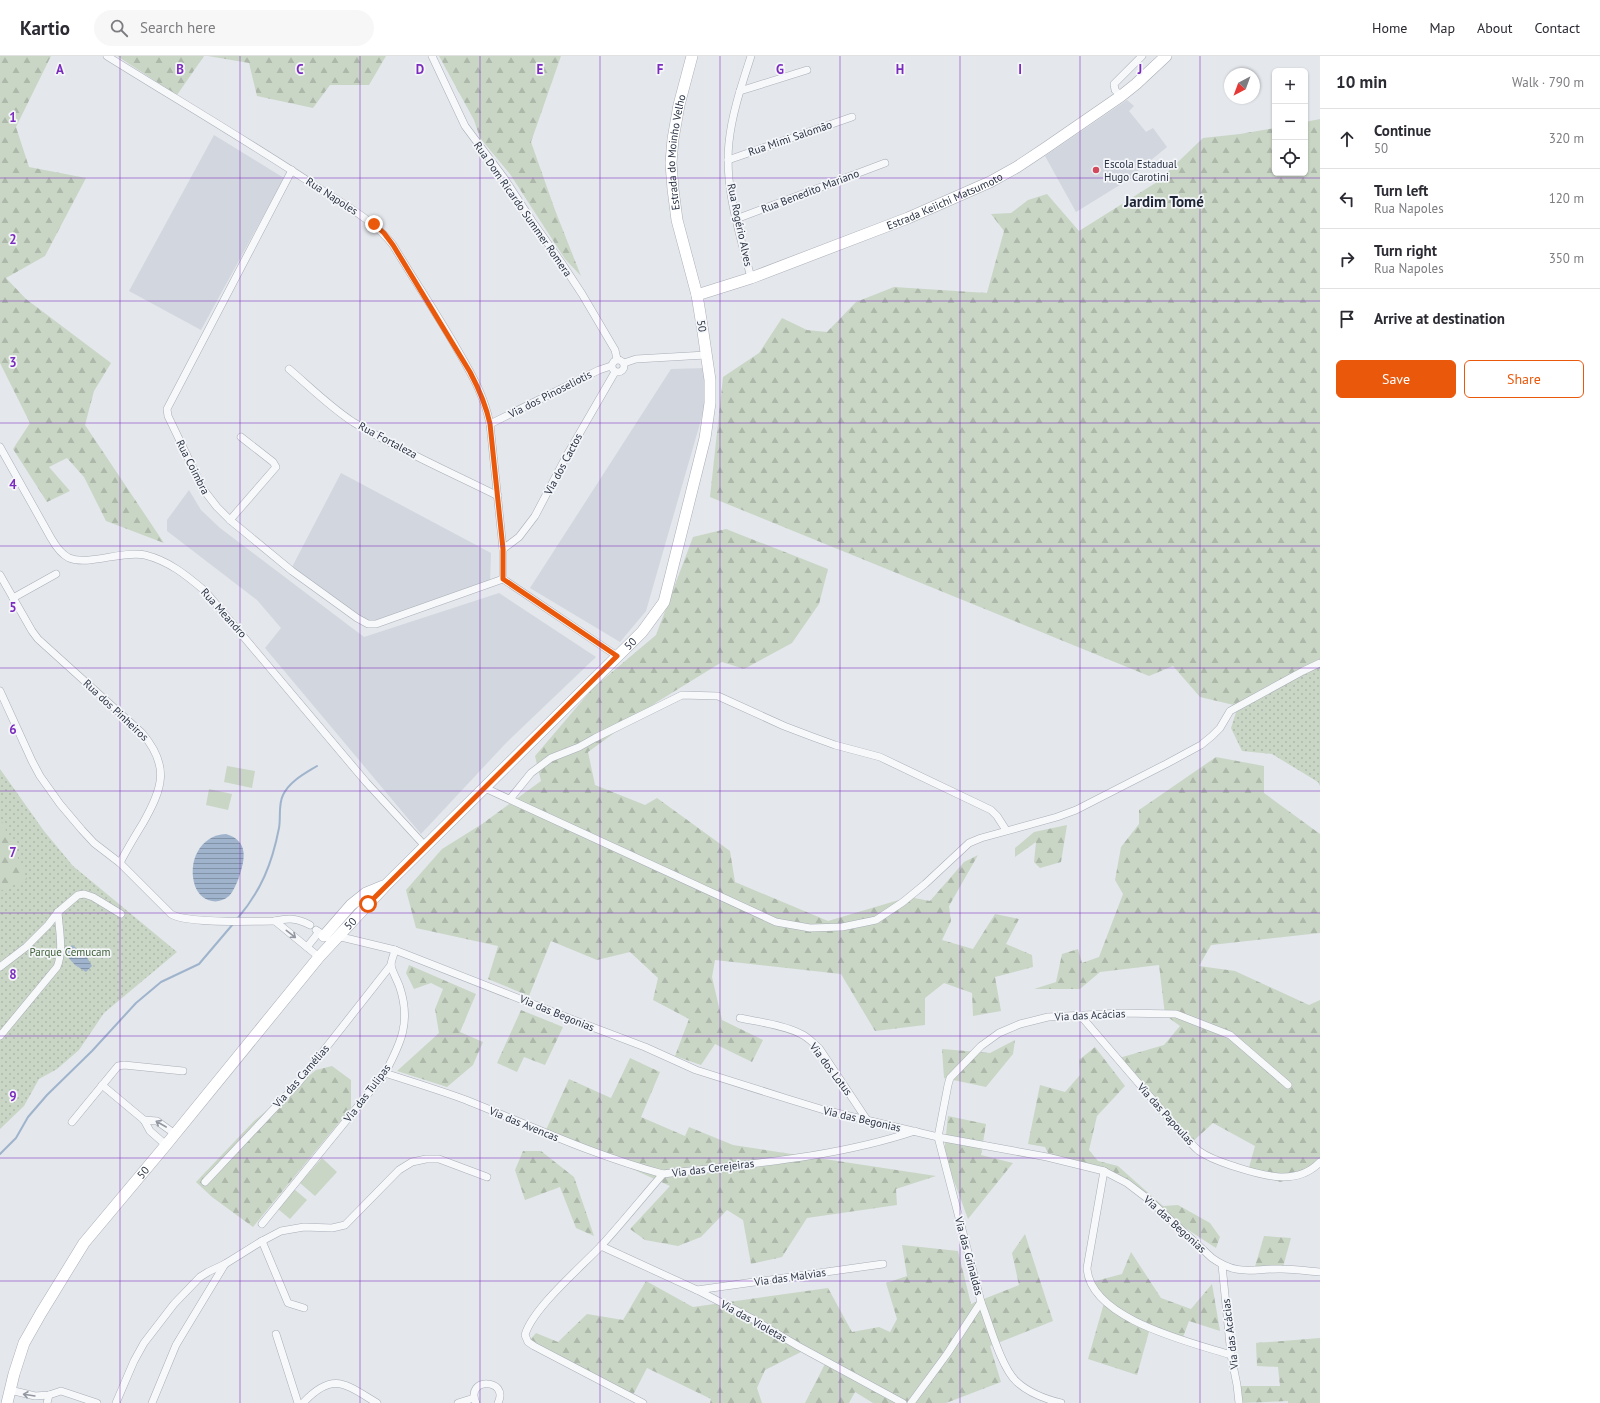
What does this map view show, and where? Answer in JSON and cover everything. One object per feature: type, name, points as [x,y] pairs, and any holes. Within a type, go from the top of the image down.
[{"type":"main road","name":"Estrada do Moinho Velho","points":[[692,56],[679,105],[673,139],[671,163],[672,189],[677,220],[697,295]]},
{"type":"main road","name":"Estrada Keiichi Matsumoto","points":[[697,295],[751,278],[908,218],[990,182],[1017,167],[1121,96],[1166,56]]},
{"type":"main road","name":"50","points":[[9,1403],[10,1390],[14,1374],[24,1343],[84,1243],[319,957],[326,935],[387,884],[485,788],[642,632],[664,602],[705,438],[710,403],[710,380],[697,295]]},
{"type":"street","name":"Rua Napoles","points":[[108,56],[292,170],[374,224],[388,238],[444,326],[481,393],[486,407],[490,424],[498,496],[503,549],[503,579]]},
{"type":"street","name":"Rua Dom Ricardo Summer Romera","points":[[432,56],[465,126],[504,178],[570,275],[615,350],[620,361]]},
{"type":"street","name":"Rua Rogério Alves","points":[[751,56],[740,91],[729,142],[728,160],[731,193],[736,220],[751,278]]},
{"type":"street","points":[[1121,96],[1115,90],[1114,84],[1142,56]]},
{"type":"street","points":[[740,91],[807,70]]},
{"type":"street","name":"Rua Mimi Salomão","points":[[728,160],[852,116]]},
{"type":"street","name":"Rua Benedito Mariano","points":[[736,220],[885,164]]},
{"type":"street","name":"Rua Coimbra","points":[[292,170],[167,409],[168,416],[203,489],[217,507],[230,520],[292,571],[357,618],[368,624],[376,624],[503,579]]},
{"type":"street","points":[[620,361],[622,370],[613,369],[613,361],[706,355]]},
{"type":"street","name":"Rua Fortaleza","points":[[289,369],[338,411],[376,435],[498,496]]},
{"type":"street","name":"Via dos Pinoseliotis","points":[[490,424],[599,370],[613,369]]},
{"type":"street","name":"Via dos Cactos","points":[[503,549],[519,537],[535,516],[613,369]]},
{"type":"street","points":[[230,520],[276,467],[273,462],[241,437]]},
{"type":"street","name":"Rua Meandro","points":[[0,447],[51,538],[56,546],[65,555],[78,560],[127,554],[144,554],[175,567],[205,591],[366,782],[425,846]]},
{"type":"street","points":[[13,598],[56,574]]},
{"type":"street","name":"Rua dos Pinheiros","points":[[0,575],[38,639],[142,732],[150,742],[156,755],[160,765],[161,778],[155,802],[120,863]]},
{"type":"street","points":[[503,579],[617,656]]},
{"type":"street","points":[[485,788],[776,922],[810,928],[842,928],[876,920],[920,889],[970,843],[1006,830],[1057,817],[1076,810],[1201,745],[1220,728],[1230,711],[1320,663]]},
{"type":"street","points":[[0,691],[32,762],[40,776],[94,843],[120,863],[176,918],[194,920],[275,921],[296,919],[310,925]]},
{"type":"street","points":[[510,799],[532,773],[551,758],[579,747],[682,695],[708,695],[718,696],[784,726],[813,737],[887,760],[991,810],[1006,830]]},
{"type":"street","points":[[0,968],[26,947],[72,898],[78,895],[84,894],[93,898],[120,914]]},
{"type":"street","points":[[0,1036],[57,967],[60,960],[58,912]]},
{"type":"street","points":[[275,921],[319,957]]},
{"type":"street","points":[[307,947],[326,935],[395,950],[391,965]]},
{"type":"street","name":"Via das Begonias","points":[[395,950],[570,1020],[645,1047],[696,1070],[817,1108],[938,1137],[1047,1157],[1104,1171],[1127,1183],[1148,1199],[1212,1258],[1222,1265],[1233,1269],[1249,1271],[1281,1269],[1320,1272]]},
{"type":"street","name":"Via das Tulipas","points":[[262,1224],[384,1073],[402,1037],[405,1022],[405,1006],[400,987],[391,965]]},
{"type":"street","name":"Via das Camélias","points":[[205,1182],[299,1082],[391,965]]},
{"type":"street","name":"Via das Acácias","points":[[938,1137],[950,1078],[981,1046],[999,1033],[1020,1024],[1048,1017],[1122,1013],[1176,1014],[1230,1034],[1288,1085]]},
{"type":"street","name":"Via das Papoulas","points":[[1080,1015],[1184,1136],[1199,1151],[1216,1160],[1257,1173],[1279,1178],[1291,1177],[1305,1173],[1320,1162]]},
{"type":"street","name":"Via dos Lotus","points":[[740,1018],[802,1034],[818,1048],[867,1120]]},
{"type":"street","points":[[72,1122],[114,1070],[120,1065],[184,1072]]},
{"type":"street","name":"Via das Avencas","points":[[384,1073],[465,1100],[597,1153],[639,1168],[663,1174]]},
{"type":"street","points":[[102,1085],[144,1120],[150,1131],[166,1145]]},
{"type":"street","points":[[144,1120],[157,1121],[175,1134]]},
{"type":"street","name":"Via das Cerejeiras","points":[[643,1403],[534,1346],[528,1342],[525,1335],[533,1320],[544,1305],[601,1246],[663,1174],[802,1156],[891,1139],[915,1131]]},
{"type":"street","name":"Via das Grinaldas","points":[[911,1403],[947,1354],[981,1302],[938,1137]]},
{"type":"street","points":[[116,1403],[134,1361],[144,1343],[174,1304],[200,1277],[225,1264],[262,1241],[292,1228],[332,1228],[345,1225],[399,1170],[412,1162],[426,1159],[439,1159],[487,1178]]},
{"type":"street","points":[[1104,1171],[1087,1268],[1087,1276],[1091,1287],[1111,1307],[1154,1330],[1231,1355]]},
{"type":"street","points":[[262,1241],[288,1303],[304,1308]]},
{"type":"street","name":"Via das Violetas","points":[[601,1246],[697,1290],[751,1318],[798,1346],[903,1403]]},
{"type":"street","points":[[152,1403],[176,1345],[225,1264]]},
{"type":"street","name":"Via das Malvias","points":[[697,1290],[883,1264]]},
{"type":"street","name":"Via das Acácias","points":[[1222,1265],[1231,1355],[1239,1403]]},
{"type":"street","points":[[981,1302],[1008,1371],[1015,1381],[1039,1396],[1061,1403]]},
{"type":"street","points":[[276,1334],[298,1403]]},
{"type":"street","points":[[303,1403],[314,1392],[325,1385],[335,1383],[345,1384],[377,1403]]},
{"type":"street","points":[[458,1403],[475,1401],[475,1390],[481,1384],[490,1383],[500,1392],[498,1403]]},
{"type":"street","points":[[10,1390],[29,1395],[49,1395],[61,1391],[97,1403]]},
{"type":"street","points":[[47,1403],[49,1395]]},
{"type":"shaded area","name":"Escola Estadual Hugo Carotini","points":[[1127,100],[1134,106],[1129,111],[1146,132],[1153,128],[1167,147],[1123,183],[1076,212],[1045,156]]},
{"type":"shaded area","points":[[214,135],[284,178],[201,330],[129,291]]},
{"type":"shaded area","points":[[706,368],[707,399],[646,611],[620,642],[530,588],[671,369]]},
{"type":"shaded area","points":[[341,473],[491,553],[490,583],[368,623],[291,569]]},
{"type":"shaded area","points":[[189,490],[201,510],[220,528],[364,637],[499,593],[596,657],[506,743],[421,834],[265,648],[281,628],[257,600],[167,531],[167,520]]},
{"type":"green space","points":[[0,56],[51,56],[16,127],[29,167],[86,178],[45,256],[6,278],[26,299],[111,363],[94,391],[85,425],[164,543],[106,521],[84,477],[67,458],[49,467],[70,491],[47,502],[13,449],[30,423],[0,363]]},
{"type":"green space","points":[[117,56],[204,56],[177,95]]},
{"type":"green space","points":[[208,56],[386,56],[369,85],[330,85],[313,108],[257,96],[249,63]]},
{"type":"green space","points":[[439,56],[561,56],[531,142],[555,210],[581,276],[565,259],[510,174],[480,138],[474,120]]},
{"type":"green space","points":[[1320,119],[1320,666],[1238,706],[1200,697],[1173,666],[1149,676],[710,497],[723,377],[759,353],[782,318],[807,330],[827,332],[856,302],[894,287],[987,293],[1004,231],[991,214],[1011,213],[1028,200],[1047,194],[1079,231],[1157,182],[1203,138],[1272,129],[1272,176],[1308,176],[1308,121]]},
{"type":"green space","points":[[726,529],[828,569],[819,604],[792,643],[744,669],[722,662],[657,702],[588,752],[595,785],[645,805],[657,798],[730,851],[735,882],[828,921],[909,897],[930,901],[964,862],[978,855],[949,906],[951,921],[942,940],[973,949],[995,914],[1019,919],[1006,944],[1032,955],[1033,967],[995,977],[1001,1011],[973,1016],[972,993],[944,983],[925,998],[925,1025],[875,1031],[841,974],[715,960],[712,977],[722,1020],[763,1040],[752,1062],[715,1044],[701,1065],[675,1056],[689,1019],[653,1000],[658,978],[630,952],[597,960],[551,941],[529,996],[488,979],[498,946],[416,928],[406,890],[442,849],[482,824],[541,781],[535,756],[593,688],[656,635],[693,537]]},
{"type":"green space","points":[[1320,666],[1320,786],[1318,782],[1272,754],[1242,751],[1231,728],[1238,706]]},
{"type":"green space","points":[[1216,757],[1264,766],[1264,793],[1320,834],[1320,933],[1211,945],[1199,966],[1235,971],[1309,1005],[1320,1000],[1320,1164],[1311,1174],[1280,1182],[1248,1171],[1255,1146],[1213,1123],[1189,1145],[1119,1058],[1164,1045],[1180,1026],[1165,1015],[1159,965],[1100,972],[1080,989],[1034,989],[1056,982],[1062,954],[1078,949],[1082,963],[1099,957],[1123,894],[1115,880],[1121,847],[1139,824],[1139,810]]},
{"type":"green space","points":[[227,766],[255,771],[252,788],[224,782]]},
{"type":"green space","name":"Parque Cemucam","points":[[0,769],[44,831],[73,866],[177,952],[104,1013],[79,1050],[57,1069],[39,1079],[24,1106],[0,1129]]},
{"type":"green space","points":[[209,789],[232,794],[228,810],[206,805]]},
{"type":"green space","points":[[0,817],[27,879],[0,891]]},
{"type":"green space","points":[[1067,825],[1061,862],[1040,868],[1034,862],[1036,842],[1015,857],[1015,848],[1034,832]]},
{"type":"green space","points":[[409,965],[476,994],[460,1032],[483,1042],[473,1065],[447,1087],[397,1071],[439,1033],[435,1009],[443,989],[431,983],[414,989],[406,973]]},
{"type":"green space","points":[[521,1010],[563,1027],[545,1065],[524,1057],[517,1072],[497,1063]]},
{"type":"green space","points":[[1015,1040],[1013,1054],[986,1087],[944,1078],[942,1049],[990,1053]]},
{"type":"green space","points":[[1095,1047],[1125,1086],[1097,1116],[1089,1150],[1098,1161],[1118,1166],[1163,1206],[1178,1205],[1210,1223],[1220,1237],[1216,1248],[1173,1220],[1106,1169],[1050,1157],[1045,1147],[1028,1144],[1040,1085],[1065,1092],[1080,1075],[1079,1060]]},
{"type":"green space","points":[[630,1058],[660,1072],[641,1117],[685,1136],[689,1127],[733,1145],[936,1176],[896,1189],[897,1205],[807,1218],[782,1257],[751,1264],[743,1220],[727,1210],[701,1237],[678,1246],[645,1240],[630,1229],[670,1186],[546,1130],[569,1079],[611,1098]]},
{"type":"green space","points":[[332,1066],[351,1080],[351,1108],[253,1227],[212,1197],[196,1182],[254,1121],[316,1070]]},
{"type":"green space","points":[[948,1116],[986,1124],[981,1155],[1013,1163],[968,1219],[944,1154]]},
{"type":"green space","points":[[523,1151],[541,1151],[574,1177],[594,1236],[576,1228],[560,1187],[525,1200],[515,1170]]},
{"type":"green space","points":[[322,1158],[337,1172],[315,1196],[300,1183]]},
{"type":"green space","points":[[294,1189],[307,1200],[290,1219],[278,1209]]},
{"type":"green space","points":[[1025,1234],[1053,1321],[990,1346],[1001,1382],[946,1403],[873,1403],[855,1392],[849,1403],[805,1403],[828,1358],[809,1348],[765,1370],[757,1388],[762,1403],[710,1403],[711,1399],[647,1368],[633,1395],[528,1342],[536,1333],[558,1342],[587,1314],[623,1320],[646,1281],[693,1307],[828,1288],[852,1332],[879,1327],[890,1332],[897,1319],[886,1283],[907,1276],[902,1245],[958,1251],[971,1304],[1019,1285],[1012,1253]]},
{"type":"green space","points":[[1264,1236],[1291,1238],[1283,1267],[1254,1270]]},
{"type":"green space","points":[[1131,1252],[1161,1298],[1191,1309],[1212,1284],[1220,1331],[1189,1321],[1182,1340],[1150,1328],[1137,1375],[1088,1359],[1104,1303],[1088,1283],[1122,1274]]},
{"type":"green space","points":[[1320,1338],[1320,1403],[1288,1403],[1288,1401],[1241,1403],[1240,1386],[1280,1386],[1278,1367],[1257,1366],[1256,1343]]},
{"type":"water","points":[[226,834],[239,841],[242,846],[244,857],[243,864],[236,885],[229,896],[219,901],[209,900],[197,891],[195,886],[193,877],[194,859],[198,851],[209,839]]},
{"type":"water","points":[[72,945],[85,954],[92,966],[86,972],[75,965],[64,953]]},
{"type":"waterway","points":[[237,919],[253,898],[269,865],[279,828],[281,799],[283,795],[293,782],[317,766]]},
{"type":"waterway","points":[[0,1154],[16,1138],[28,1117],[47,1095],[92,1051],[136,1003],[161,982],[199,964],[233,924]]},
{"type":"place","name":"Escola Estadual Hugo Carotini","points":[[1096,170]]},
{"type":"district","name":"Jardim Tomé","points":[[1164,202]]},
{"type":"route","points":[[368,904],[617,656],[503,579],[503,549],[490,424],[481,393],[444,326],[393,245],[384,233],[374,224]]}]
